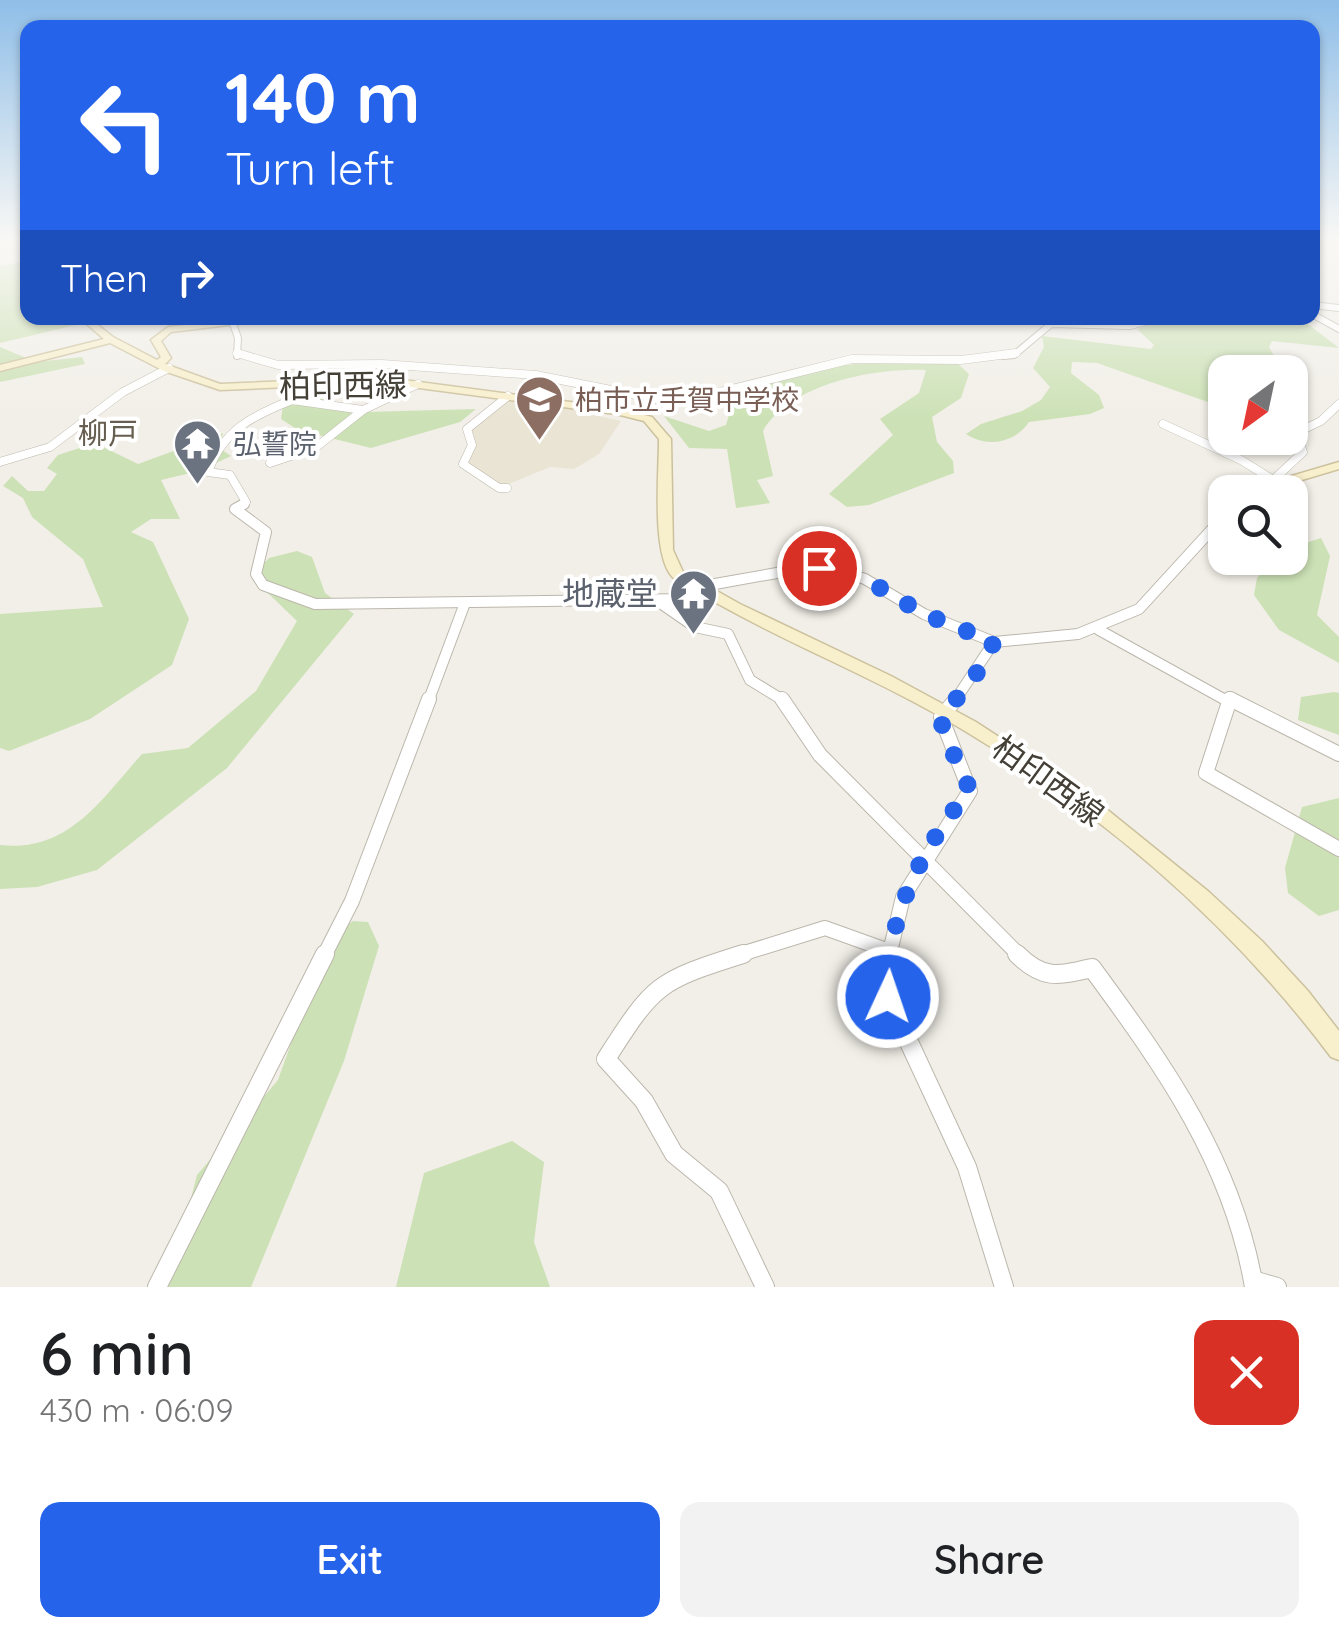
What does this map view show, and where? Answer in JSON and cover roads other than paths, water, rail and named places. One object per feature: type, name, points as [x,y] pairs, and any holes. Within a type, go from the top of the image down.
[{"type":"main road","name":"柏印西線","points":[[94,325],[164,365],[220,387],[292,393],[382,380],[629,413],[660,428],[666,445],[667,560],[693,593],[944,710],[1057,785],[1236,929],[1295,990],[1339,1049]]},
{"type":"main road","points":[[164,365],[166,358],[156,340],[164,332],[183,325]]},
{"type":"main road","points":[[0,368],[114,338]]},
{"type":"main road","points":[[1302,475],[1339,465]]},
{"type":"street","points":[[232,325],[238,338],[235,354],[259,362],[382,364],[536,376],[676,403],[852,359],[961,360],[1014,355],[1050,325]]},
{"type":"street","points":[[1090,325],[1134,325]]},
{"type":"street","points":[[0,462],[50,447],[164,365]]},
{"type":"street","points":[[270,463],[315,448],[363,410],[418,384]]},
{"type":"street","points":[[363,410],[292,393],[228,429],[208,472],[230,475],[246,502],[236,509],[266,532],[256,574],[263,585],[315,604],[656,600],[788,571],[834,568],[994,642],[1099,630],[1139,609],[1208,534]]},
{"type":"street","points":[[507,488],[499,488],[464,464],[472,445],[467,429],[508,396]]},
{"type":"street","points":[[1280,475],[1304,452],[1296,432],[1321,421],[1339,404]]},
{"type":"street","points":[[1163,424],[1241,460],[1261,475]]},
{"type":"street","points":[[834,546],[834,568]]},
{"type":"street","points":[[683,617],[693,593]]},
{"type":"street","points":[[656,600],[695,627],[728,634],[745,675],[787,702],[820,755],[1034,971],[1054,976],[1092,968],[1213,1151],[1240,1213],[1253,1284],[1277,1287]]},
{"type":"street","points":[[157,1287],[352,901],[465,603]]},
{"type":"street","points":[[1099,630],[1339,754]]},
{"type":"street","points":[[994,642],[974,678],[944,710],[943,731],[971,785],[904,896],[890,951],[888,997],[967,1167],[1004,1287]]},
{"type":"street","points":[[1230,699],[1206,773],[1339,848]]},
{"type":"street","points":[[765,1287],[719,1191],[674,1154],[644,1101],[606,1059],[646,996],[682,973],[825,928],[890,951]]},
{"type":"place","name":"柏市立手賀中学校","points":[[540,442]]},
{"type":"place","name":"弘誓院","points":[[198,486]]},
{"type":"place","name":"地蔵堂","points":[[693,636]]},
{"type":"district","name":"柳戸","points":[[108,434]]}]
